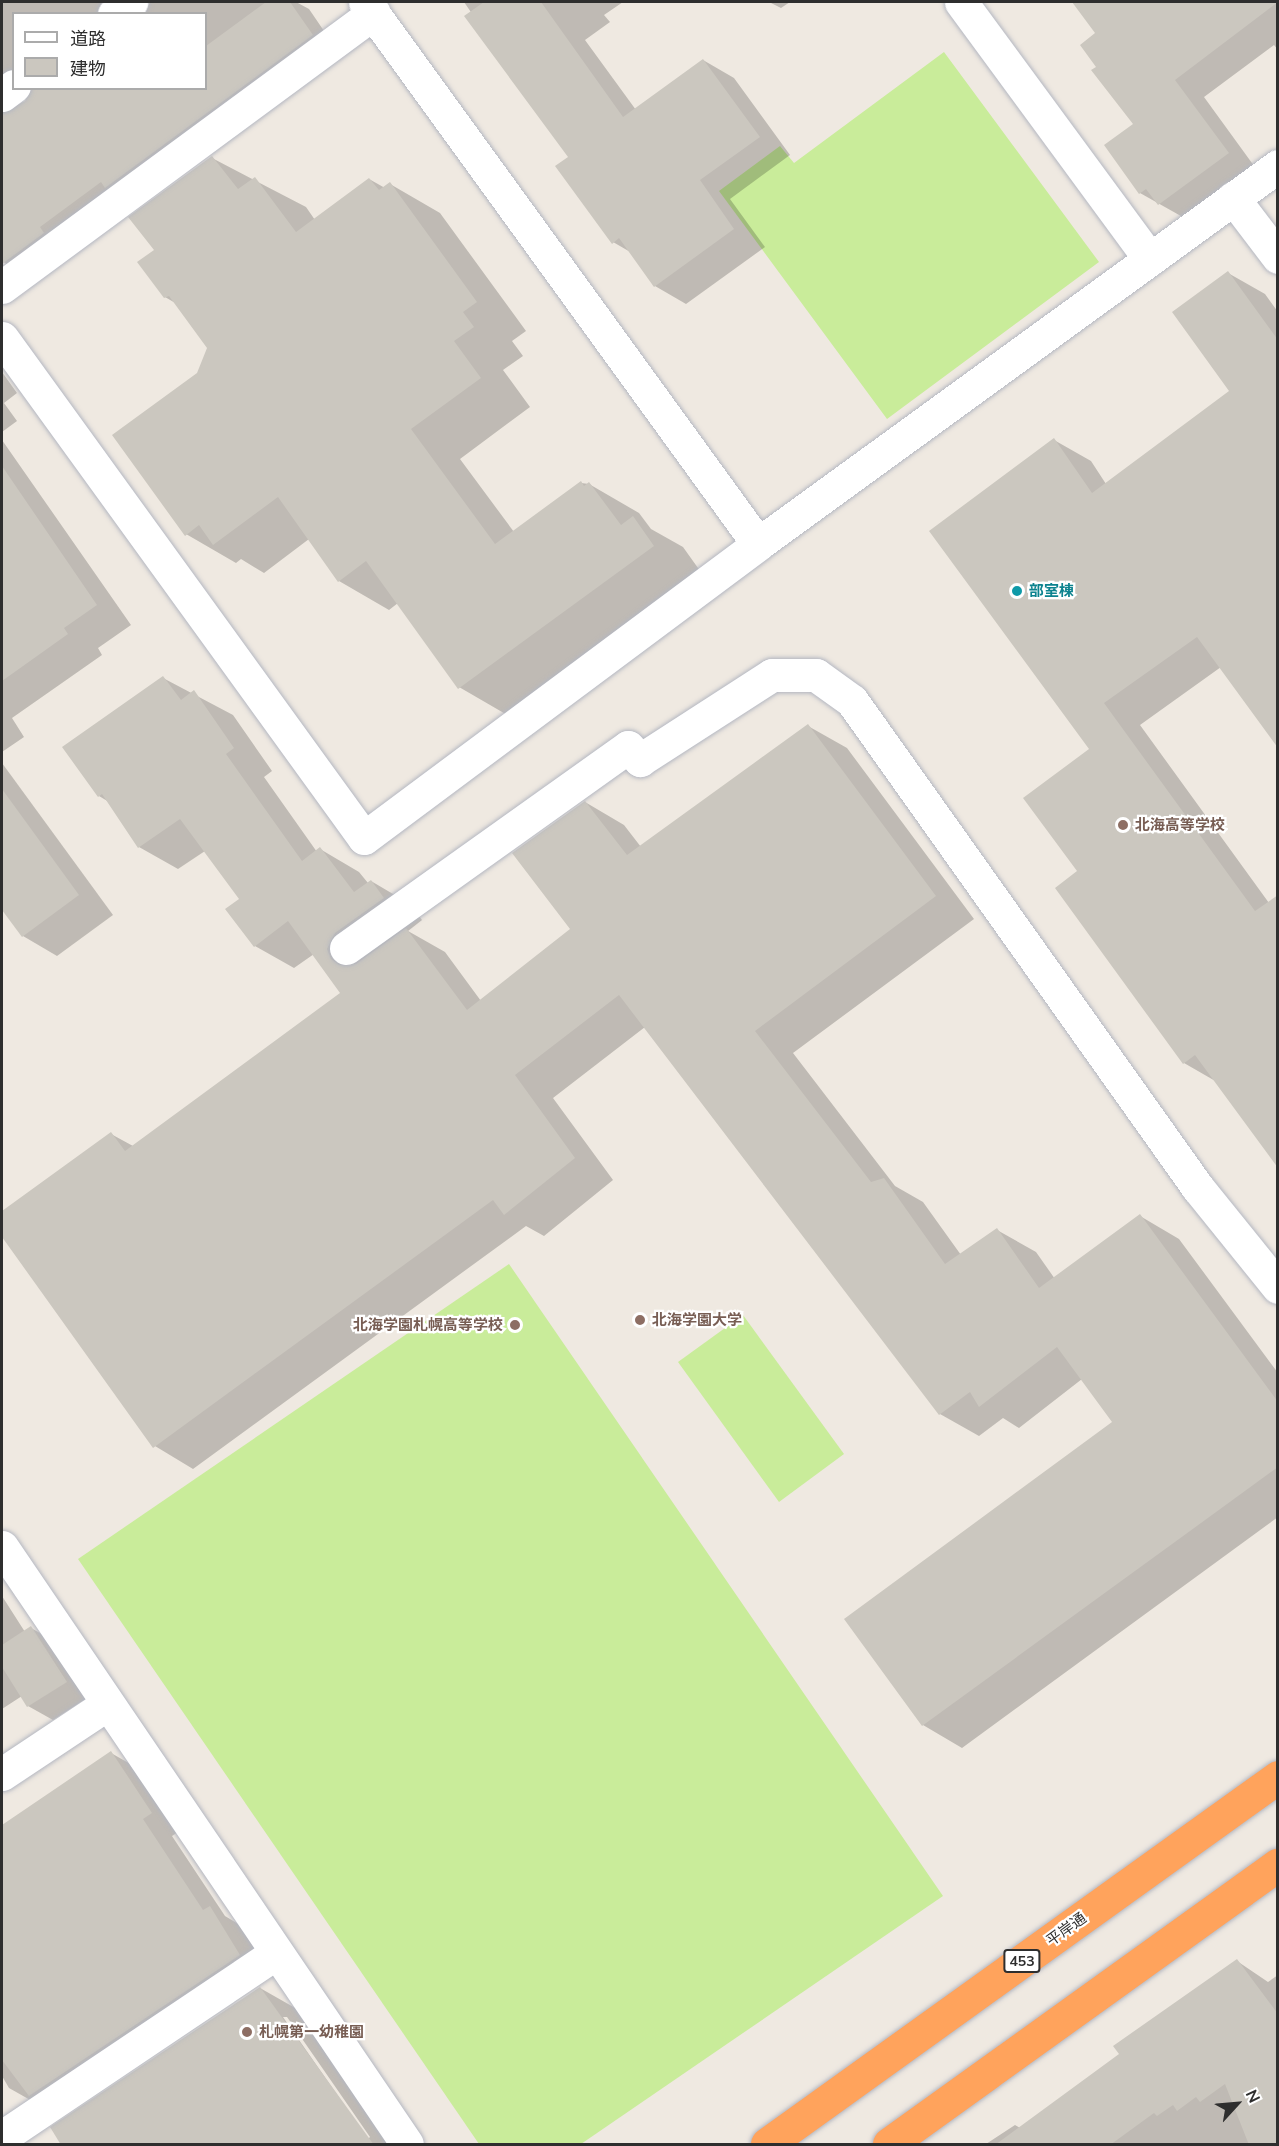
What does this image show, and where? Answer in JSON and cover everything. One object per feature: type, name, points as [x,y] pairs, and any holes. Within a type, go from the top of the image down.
[{"type":"highway","name":"平岸通","points":[[767,2145],[1278,1777]]},
{"type":"highway","points":[[889,2145],[1278,1864]]},
{"type":"street","points":[[117,12],[131,2]]},
{"type":"street","points":[[961,2],[1150,260]]},
{"type":"street","points":[[2,287],[369,7],[758,544]]},
{"type":"street","points":[[2,338],[364,838],[758,544],[1278,166]]},
{"type":"street","points":[[1233,198],[1278,257]]},
{"type":"street","points":[[346,948],[628,747],[640,760],[772,675],[816,675],[852,701],[1198,1188],[1278,1287]]},
{"type":"street","points":[[2,1547],[106,1705],[406,2145]]},
{"type":"street","points":[[2,1774],[106,1705]]},
{"type":"street","points":[[6,2145],[2,2137],[276,1953]]},
{"type":"green space","points":[[944,52],[1099,262],[887,419],[719,191],[780,146],[794,163]]},
{"type":"green space","points":[[509,1264],[943,1896],[581,2144],[479,2144],[78,1559]]},
{"type":"green space","points":[[743,1315],[844,1454],[779,1502],[678,1362]]},
{"type":"building","points":[[266,2],[290,2],[313,35],[105,188],[101,182],[40,227],[44,233],[2,264],[2,113],[25,101],[31,90],[207,90],[207,45]]},
{"type":"building","points":[[484,2],[541,2],[623,117],[703,59],[760,137],[700,180],[734,229],[654,287],[619,238],[612,244],[555,166],[568,157],[464,16]]},
{"type":"building","points":[[1072,2],[1278,2],[1175,80],[1229,153],[1158,205],[1146,189],[1139,194],[1104,145],[1133,124],[1091,70],[1096,67],[1080,45],[1095,33]]},
{"type":"building","points":[[212,156],[238,189],[255,177],[296,232],[369,178],[379,190],[390,182],[477,302],[463,312],[474,327],[454,341],[481,378],[411,429],[495,544],[581,481],[584,486],[589,482],[621,525],[633,516],[654,546],[458,689],[366,561],[338,582],[278,497],[213,545],[199,525],[185,536],[112,435],[197,373],[207,348],[169,296],[164,298],[137,262],[154,250],[128,217]]},
{"type":"building","points":[[1228,271],[1278,340],[1278,748],[1197,637],[1104,703],[1255,911],[1278,895],[1278,1168],[1195,1055],[1183,1064],[1055,888],[1077,871],[1023,798],[1089,749],[929,531],[1054,438],[1092,493],[1229,391],[1172,312]]},
{"type":"building","points":[[2,466],[97,605],[64,628],[68,634],[2,681]]},
{"type":"building","points":[[163,676],[181,700],[194,690],[234,748],[226,754],[302,861],[320,847],[354,892],[371,880],[384,898],[335,933],[327,949],[331,959],[339,965],[356,964],[406,928],[467,1010],[570,929],[512,853],[585,801],[627,855],[808,724],[936,896],[755,1031],[871,1182],[884,1178],[945,1264],[997,1228],[1039,1288],[1140,1214],[1278,1402],[1278,1467],[922,1726],[844,1619],[1112,1422],[1057,1347],[979,1407],[970,1392],[939,1415],[619,995],[515,1075],[575,1158],[504,1215],[493,1200],[153,1448],[2,1237],[2,1211],[111,1132],[125,1151],[340,993],[288,921],[254,947],[225,909],[239,899],[180,819],[138,848],[102,794],[98,797],[62,747]]},
{"type":"building","points":[[2,789],[79,895],[22,937],[2,910]]},
{"type":"building","points":[[31,1626],[67,1682],[27,1707],[2,1667],[2,1645]]},
{"type":"building","points":[[111,1751],[152,1813],[143,1819],[203,1910],[210,1906],[240,1955],[29,2096],[2,2060],[2,1825]]},
{"type":"building","points":[[1237,1959],[1278,2014],[1278,2145],[1249,2145],[1225,2084],[1200,2102],[1196,2097],[1177,2111],[1173,2105],[1157,2116],[1154,2113],[1110,2145],[995,2145],[1119,2054],[1113,2046]]},
{"type":"building","name":"札幌第一幼稚園","points":[[260,1987],[374,2145],[61,2145],[50,2127]]},
{"type":"place","name":"部室棟","points":[[1017,591]]},
{"type":"place","name":"北海高等学校","points":[[1123,825]]},
{"type":"place","name":"北海学園大学","points":[[640,1320]]},
{"type":"place","name":"北海学園札幌高等学校","points":[[515,1325]]},
{"type":"place","name":"札幌第一幼稚園","points":[[247,2032]]}]
